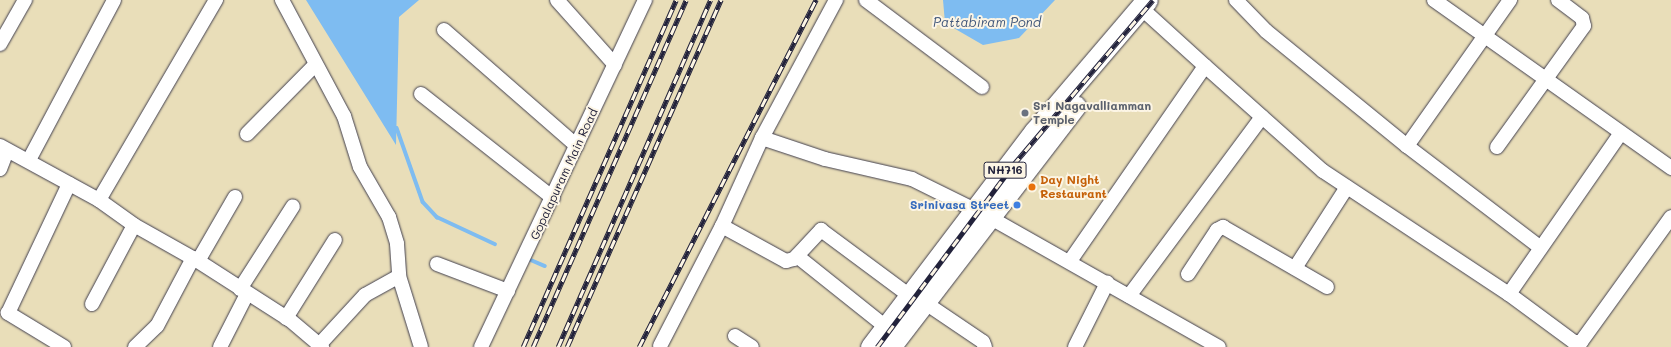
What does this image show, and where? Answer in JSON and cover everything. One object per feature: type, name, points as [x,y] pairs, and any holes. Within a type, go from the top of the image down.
[{"type":"highway","name":"NH716","points":[[890,347],[917,299],[981,213],[1149,6]]},
{"type":"highway","name":"NH716","points":[[871,347],[886,327],[917,299]]},
{"type":"street","points":[[0,44],[25,0]]},
{"type":"street","points":[[29,160],[114,0]]},
{"type":"street","points":[[99,200],[216,0]]},
{"type":"street","points":[[282,0],[315,65],[344,116],[360,167],[389,217],[397,244],[399,276],[421,347]]},
{"type":"street","points":[[557,0],[615,65]]},
{"type":"street","name":"Gopalapuram Main Road","points":[[481,347],[553,198],[645,0]]},
{"type":"street","points":[[660,346],[722,226],[762,138],[836,0]]},
{"type":"street","points":[[866,0],[982,87]]},
{"type":"street","points":[[1236,0],[1266,31],[1406,146],[1541,248]]},
{"type":"street","points":[[1434,0],[1671,168]]},
{"type":"street","points":[[1406,146],[1510,0]]},
{"type":"street","points":[[1497,147],[1544,78],[1584,26],[1582,18],[1558,0]]},
{"type":"street","points":[[1149,6],[1205,66],[1323,171],[1509,294],[1580,345],[1671,217]]},
{"type":"street","points":[[444,30],[577,146]]},
{"type":"street","points":[[247,134],[315,65]]},
{"type":"street","points":[[1070,261],[1205,66]]},
{"type":"street","points":[[421,94],[553,198]]},
{"type":"street","points":[[1129,296],[1262,117]]},
{"type":"street","points":[[1509,294],[1621,133]]},
{"type":"street","points":[[762,138],[825,158],[912,179],[981,213],[1070,261],[1216,346]]},
{"type":"street","points":[[0,169],[4,149],[29,160],[99,200],[134,225],[195,259],[286,318],[315,345],[365,295],[399,276]]},
{"type":"street","points":[[64,347],[4,311],[69,184]]},
{"type":"street","points":[[1295,268],[1347,187]]},
{"type":"street","points":[[135,347],[157,326],[195,259],[235,197]]},
{"type":"street","points":[[220,347],[244,292],[293,206]]},
{"type":"street","points":[[92,304],[134,225]]},
{"type":"street","points":[[722,226],[784,261],[797,256],[821,230],[917,299],[983,342],[985,347]]},
{"type":"street","points":[[1188,274],[1217,230],[1223,227],[1327,287]]},
{"type":"street","points":[[286,318],[335,240]]},
{"type":"street","points":[[797,256],[886,327]]},
{"type":"street","points":[[437,264],[508,291]]},
{"type":"street","points":[[1075,347],[1107,283]]},
{"type":"street","points":[[735,336],[752,347]]},
{"type":"water","points":[[306,0],[419,0],[399,17],[396,145]]},
{"type":"water","name":"Pattabiram Pond","points":[[943,0],[1055,0],[1019,38],[983,45],[945,23]]},
{"type":"waterway","points":[[397,128],[423,202],[437,217],[495,244]]},
{"type":"waterway","points":[[531,260],[545,266]]},
{"type":"railway","points":[[523,347],[676,0]]},
{"type":"railway","points":[[533,347],[686,0]]},
{"type":"railway","points":[[558,347],[710,0]]},
{"type":"railway","points":[[567,347],[721,0]]},
{"type":"railway","points":[[639,347],[816,0]]},
{"type":"railway","points":[[877,347],[1013,165],[1153,0]]},
{"type":"place","name":"Sri Nagavalliamman Temple","points":[[1025,113]]},
{"type":"place","name":"Day Night Restaurant","points":[[1032,187]]},
{"type":"place","name":"Srinivasa Street","points":[[1017,205]]}]
